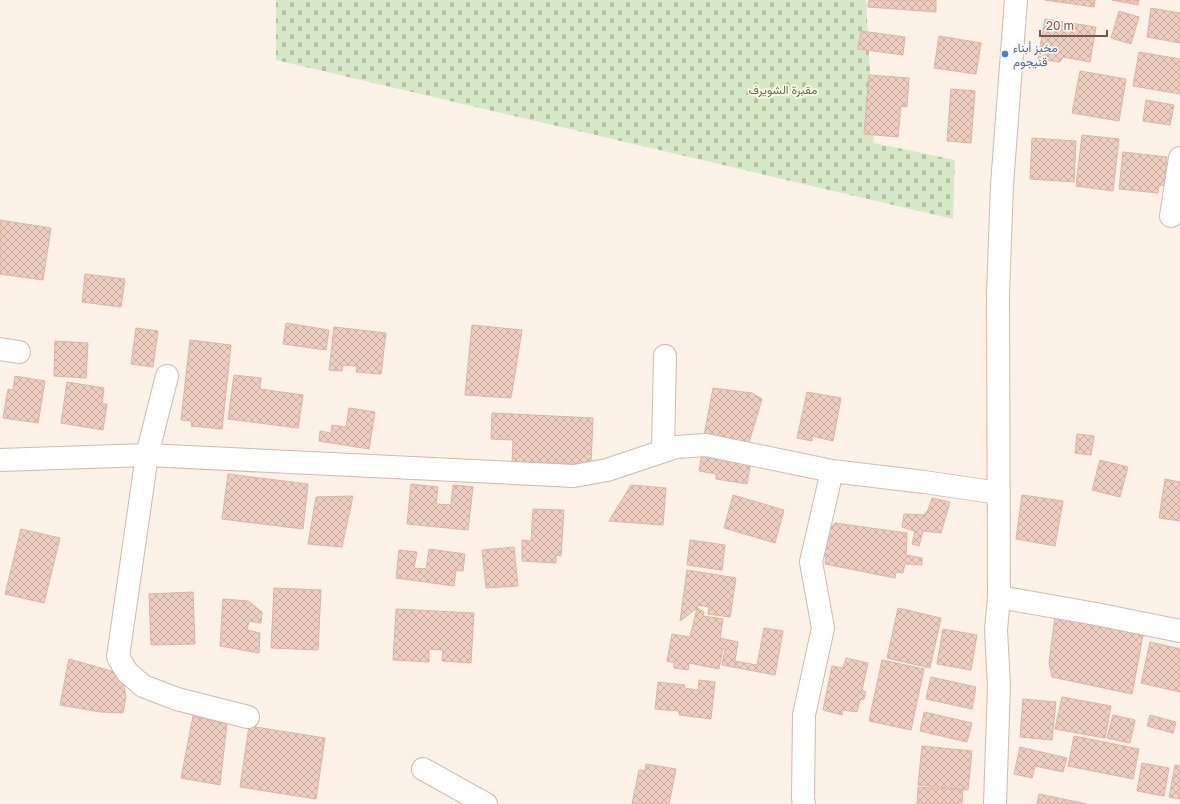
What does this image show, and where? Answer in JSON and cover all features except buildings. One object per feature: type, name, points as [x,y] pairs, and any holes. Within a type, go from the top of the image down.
[{"type":"street","points":[[995,804],[999,686],[996,630],[1000,597],[998,294],[1002,185],[1016,0]]},
{"type":"street","points":[[1171,216],[1180,158]]},
{"type":"street","points":[[663,451],[665,356]]},
{"type":"street","points":[[167,376],[147,455],[118,657],[127,672],[143,686],[178,699],[248,717]]},
{"type":"street","points":[[0,460],[147,455],[574,476],[607,470],[676,447],[706,445],[832,471],[999,493]]},
{"type":"street","points":[[804,804],[804,715],[823,628],[811,562],[832,471]]},
{"type":"street","points":[[1000,597],[1096,614],[1180,632]]},
{"type":"street","points":[[423,769],[486,804]]},
{"type":"green space","name":"مقبرة الشويرف","points":[[276,0],[866,0],[874,143],[955,160],[953,219],[276,60]]},
{"type":"place","name":"مخبز أبناء قنيجوم","points":[[1005,54]]}]
